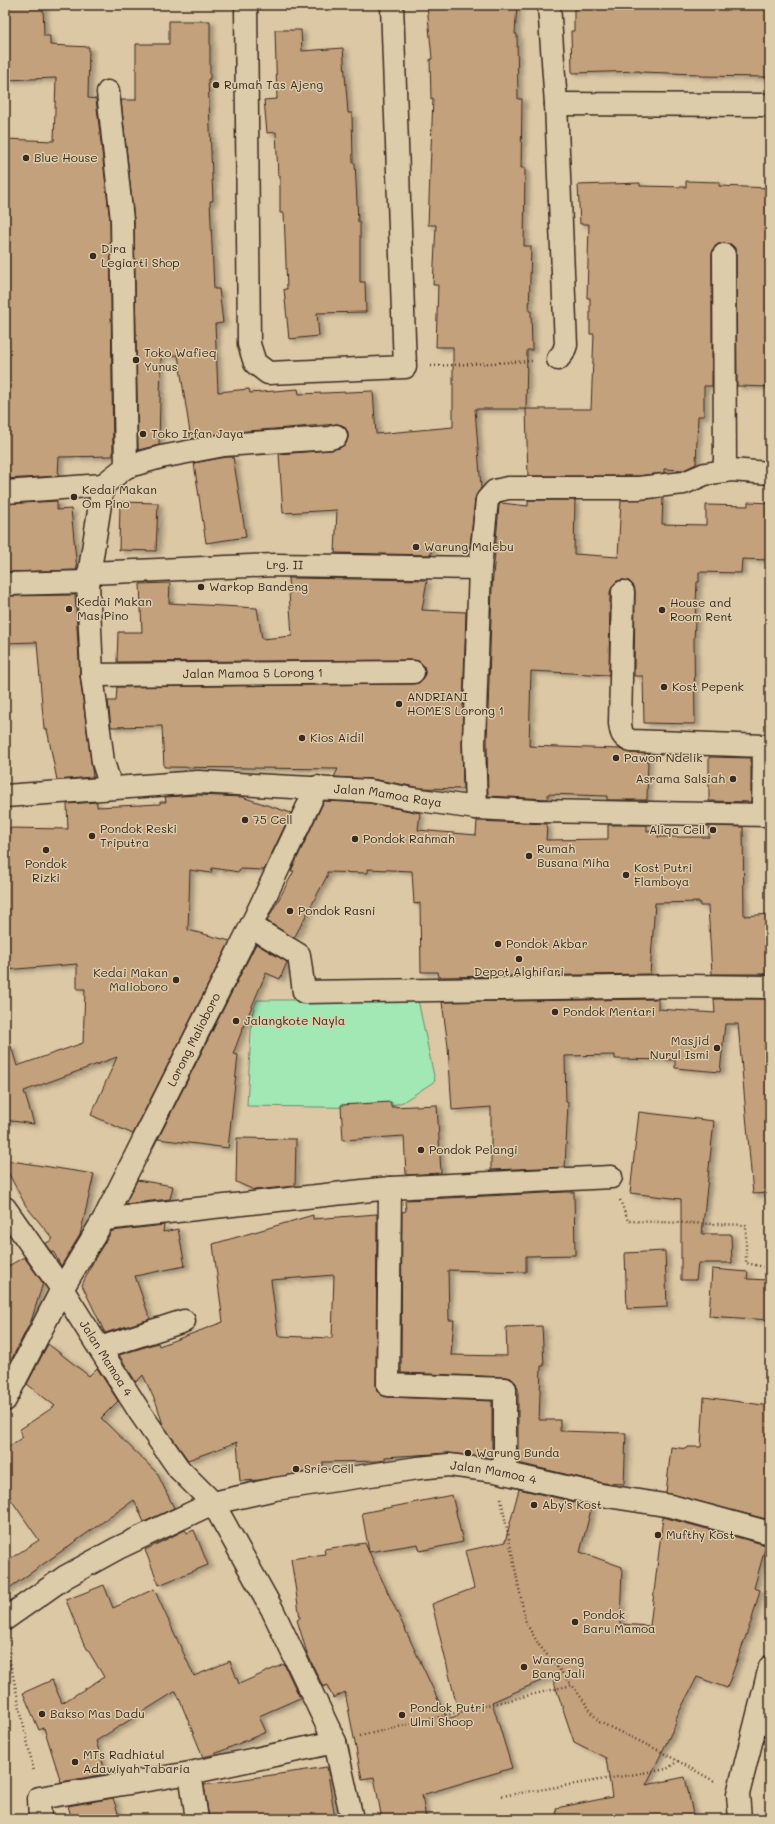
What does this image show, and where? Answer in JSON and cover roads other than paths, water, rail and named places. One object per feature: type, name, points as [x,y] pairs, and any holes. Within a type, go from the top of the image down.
[{"type":"street","points":[[246,5],[248,344],[254,363],[268,373],[405,367],[392,5]]},
{"type":"street","points":[[549,5],[556,104],[566,345],[563,354],[558,359]]},
{"type":"street","points":[[108,92],[122,220],[126,467]]},
{"type":"street","points":[[556,104],[770,105]]},
{"type":"street","points":[[724,255],[725,471]]},
{"type":"street","points":[[5,492],[103,485],[126,467],[161,457],[224,445],[330,438],[336,436]]},
{"type":"street","points":[[476,808],[474,743],[480,568],[487,500],[495,491],[508,488],[665,486],[684,483],[705,474],[725,471],[770,473]]},
{"type":"street","points":[[103,485],[89,578],[92,675],[103,762],[111,787]]},
{"type":"street","name":"Lrg. II","points":[[5,584],[275,565],[480,568]]},
{"type":"street","points":[[623,592],[620,724],[621,732],[624,738],[631,741],[764,746],[767,815]]},
{"type":"street","name":"Jalan Mamoa 5 Lorong 1","points":[[92,675],[413,672]]},
{"type":"street","name":"Jalan Mamoa Raya","points":[[5,796],[111,787],[198,782],[317,787],[370,791],[476,808],[543,811],[767,815]]},
{"type":"street","name":"Lorong Malioboro","points":[[5,1400],[62,1289],[104,1219],[251,926],[317,787]]},
{"type":"street","points":[[251,926],[299,956],[304,992],[684,986],[770,987]]},
{"type":"street","points":[[104,1219],[390,1188],[611,1177]]},
{"type":"street","points":[[390,1188],[388,1385],[505,1389],[500,1472]]},
{"type":"street","name":"Jalan Mamoa 4","points":[[5,1208],[62,1289],[141,1414],[179,1468],[213,1503],[272,1609],[335,1742],[352,1819]]},
{"type":"street","points":[[100,1348],[184,1321]]},
{"type":"street","name":"Jalan Mamoa 4","points":[[213,1503],[275,1489],[418,1468],[449,1465],[500,1472],[601,1495],[671,1506],[770,1533]]},
{"type":"street","points":[[5,1619],[65,1577],[118,1548],[213,1503]]},
{"type":"street","points":[[740,1819],[738,1794],[770,1667]]},
{"type":"street","points":[[40,1809],[190,1773],[335,1742]]},
{"type":"street","points":[[190,1773],[197,1819]]},
{"type":"place","name":"Rumah Tas Ajeng","points":[[216,85]]},
{"type":"place","name":"Blue House","points":[[26,158]]},
{"type":"place","name":"Dira Legiarti Shop","points":[[93,256]]},
{"type":"place","name":"Toko Wafieq Yunus","points":[[136,360]]},
{"type":"place","name":"Toko Irfan Jaya","points":[[143,434]]},
{"type":"place","name":"Kedai Makan Om Pino","points":[[74,497]]},
{"type":"place","name":"Warung Malebu","points":[[416,547]]},
{"type":"place","name":"Warkop Bandeng","points":[[201,587]]},
{"type":"place","name":"Kedai Makan Mas Pino","points":[[69,609]]},
{"type":"place","name":"House and Room Rent","points":[[662,610]]},
{"type":"place","name":"Kost Pepenk","points":[[664,687]]},
{"type":"place","name":"ANDRIANI HOME'S Lorong 1","points":[[399,704]]},
{"type":"place","name":"Kios Aidil","points":[[302,738]]},
{"type":"place","name":"Pawon Ndelik","points":[[616,758]]},
{"type":"place","name":"Asrama Salsiah","points":[[733,779]]},
{"type":"place","name":"75 Cell","points":[[245,820]]},
{"type":"place","name":"Aliqa Cell","points":[[713,830]]},
{"type":"place","name":"Pondok Reski Triputra","points":[[92,836]]},
{"type":"place","name":"Pondok Rahmah","points":[[355,839]]},
{"type":"place","name":"Pondok Rizki","points":[[46,850]]},
{"type":"place","name":"Rumah Busana Miha","points":[[529,856]]},
{"type":"place","name":"Kost Putri Flamboya","points":[[626,875]]},
{"type":"place","name":"Pondok Rasni","points":[[290,911]]},
{"type":"place","name":"Pondok Akbar","points":[[498,944]]},
{"type":"place","name":"Depot Alghifari","points":[[519,959]]},
{"type":"place","name":"Kedai Makan Malioboro","points":[[176,980]]},
{"type":"place","name":"Pondok Mentari","points":[[555,1012]]},
{"type":"place","name":"Jalangkote Nayla","points":[[236,1021]]},
{"type":"place","name":"Masjid Nurul Ismi","points":[[717,1048]]},
{"type":"place","name":"Pondok Pelangi","points":[[421,1150]]},
{"type":"place","name":"Warung Bunda","points":[[468,1453]]},
{"type":"place","name":"Srie Cell","points":[[296,1469]]},
{"type":"place","name":"Aby's Kost","points":[[534,1505]]},
{"type":"place","name":"Mufthy Kost","points":[[658,1535]]},
{"type":"place","name":"Pondok Baru Mamoa","points":[[575,1622]]},
{"type":"place","name":"Waroeng Bang Jali","points":[[524,1667]]},
{"type":"place","name":"Bakso Mas Dadu","points":[[42,1714]]},
{"type":"place","name":"Pondok Putri Ulmi Shoop","points":[[402,1715]]},
{"type":"place","name":"MTs Radhiatul Adawiyah Tabaria","points":[[75,1762]]}]
